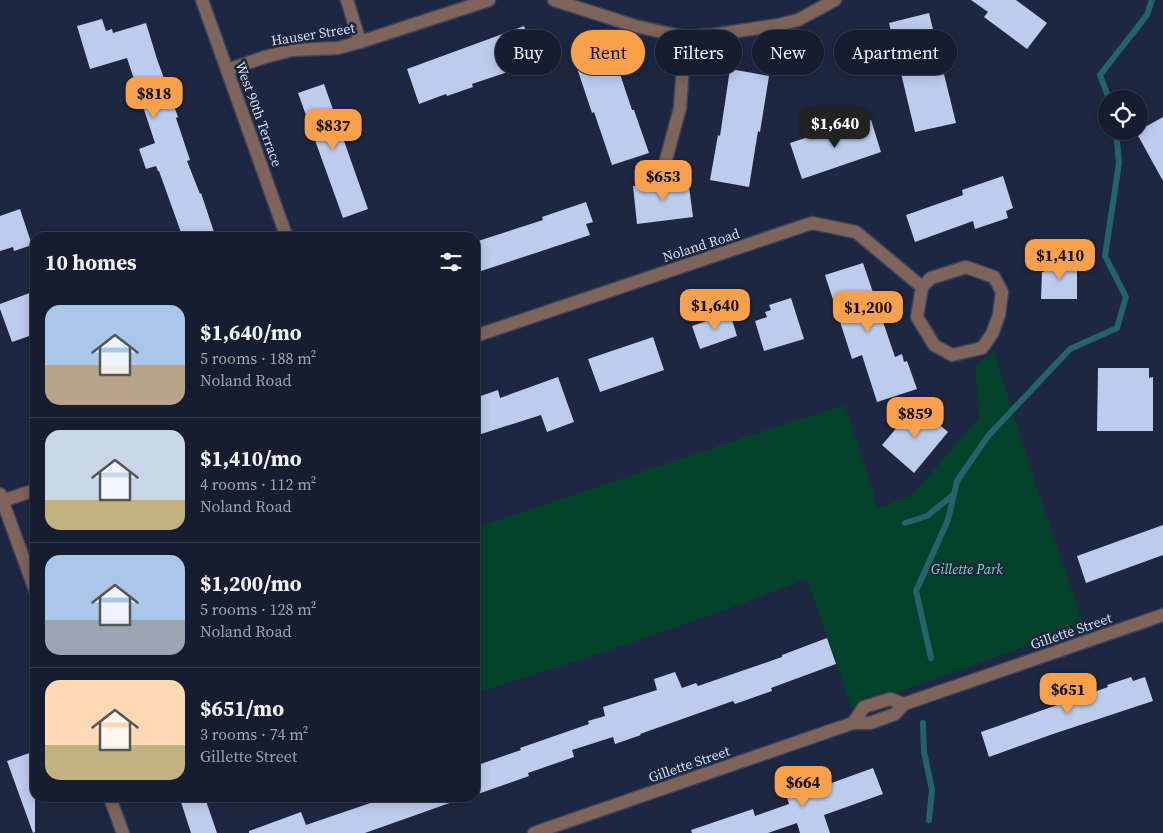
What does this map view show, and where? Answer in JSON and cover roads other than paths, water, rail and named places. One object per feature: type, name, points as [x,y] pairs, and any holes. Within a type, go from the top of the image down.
[{"type":"street","name":"West 90th Terrace","points":[[202,0],[285,232]]},
{"type":"street","points":[[347,0],[360,42]]},
{"type":"street","name":"Hauser Street","points":[[227,70],[292,50],[338,48],[490,0]]},
{"type":"street","points":[[554,0],[635,26],[655,30]]},
{"type":"street","points":[[742,30],[798,20],[835,0]]},
{"type":"street","points":[[664,167],[680,108],[682,75]]},
{"type":"street","name":"Noland Road","points":[[480,334],[812,223],[856,232],[922,287]]},
{"type":"street","points":[[966,267],[994,277],[1002,292],[999,315],[992,334],[982,348],[952,355],[934,345],[917,317],[922,287],[931,278],[966,267]]},
{"type":"street","points":[[30,491],[1,497],[30,576]]},
{"type":"street","name":"Gillette Street","points":[[534,833],[853,722],[864,707],[890,698],[904,704],[1163,615]]},
{"type":"street","points":[[111,802],[123,833]]},
{"type":"waterway","points":[[1106,90],[1100,75],[1147,15],[1152,0]]},
{"type":"waterway","points":[[931,658],[916,591],[948,520],[957,481],[988,436],[1070,349],[1117,328],[1126,297],[1105,256],[1119,163],[1117,140]]},
{"type":"waterway","points":[[905,523],[927,516],[953,495]]},
{"type":"waterway","points":[[923,723],[924,752],[932,790],[929,820]]},
{"type":"park label","name":"Gillette Park","points":[[967,569]]}]
